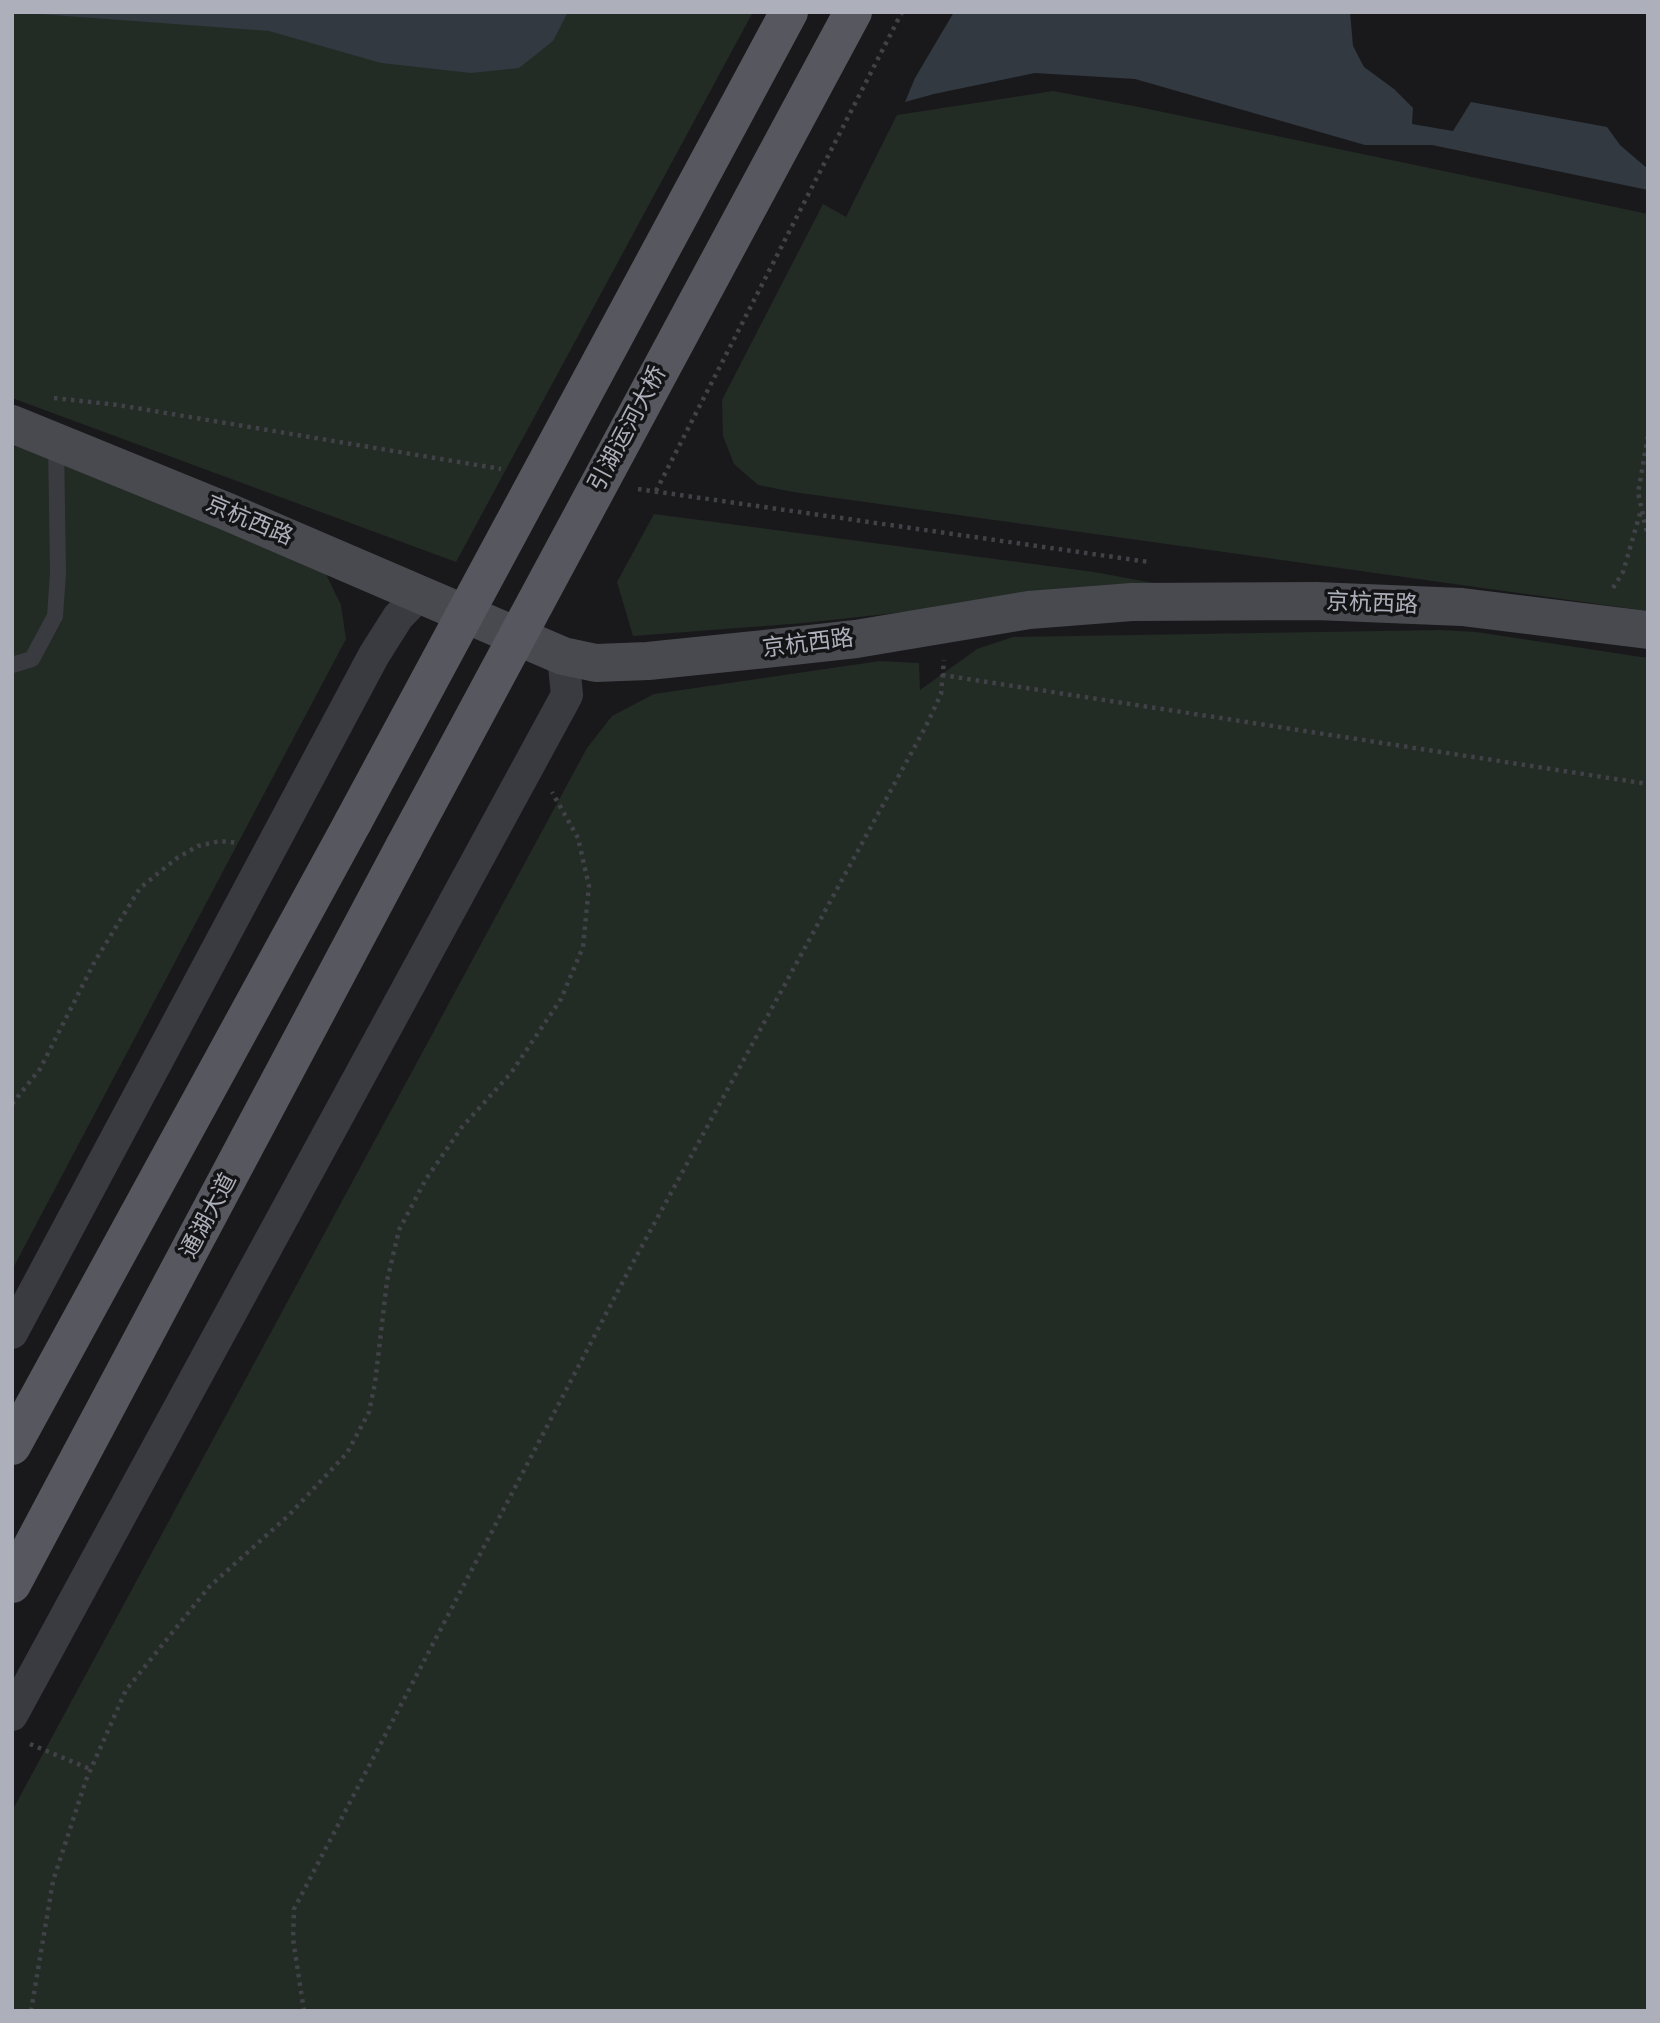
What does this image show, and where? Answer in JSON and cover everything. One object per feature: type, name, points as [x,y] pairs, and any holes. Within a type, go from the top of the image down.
[{"type":"main road","points":[[12,1446],[353,822],[789,12]]},
{"type":"main road","name":"引湖运河大桥","points":[[404,846],[853,12]]},
{"type":"main road","name":"京杭西路","points":[[12,424],[563,656],[596,663],[648,661],[856,639],[1029,610],[1132,603],[1303,601],[1462,607],[1648,630]]},
{"type":"main road","name":"通湖大道","points":[[12,1584],[404,846]]},
{"type":"street","points":[[12,1332],[373,655],[398,617],[420,594]]},
{"type":"street","points":[[12,1714],[567,695],[563,656]]},
{"type":"lane","points":[[12,665],[32,659],[55,615],[58,573],[56,442]]},
{"type":"path","points":[[656,491],[902,12]]},
{"type":"path","points":[[52,398],[118,405],[503,470]]},
{"type":"path","points":[[1648,436],[1638,493],[1648,537]]},
{"type":"path","points":[[628,487],[1161,564]]},
{"type":"path","points":[[1588,623],[1604,603],[1622,572],[1641,510]]},
{"type":"path","points":[[303,2011],[293,1940],[294,1909],[630,1268],[926,726],[940,694],[947,624]]},
{"type":"path","points":[[943,675],[1648,784]]},
{"type":"path","points":[[30,2011],[53,1881],[90,1769],[126,1689],[209,1587],[289,1515],[347,1453],[369,1412],[387,1281],[399,1230],[426,1180],[462,1127],[511,1073],[561,999],[583,947],[589,886],[578,838],[551,790]]},
{"type":"path","points":[[12,1104],[40,1069],[95,961],[140,888],[177,858],[198,846],[220,841],[249,844]]},
{"type":"path","points":[[29,1744],[90,1769]]},
{"type":"shaded area","points":[[12,12],[753,12],[456,562],[12,398]]},
{"type":"shaded area","points":[[12,12],[568,12],[553,41],[519,68],[471,73],[381,63],[269,31]]},
{"type":"shaded area","points":[[954,12],[1350,12],[1353,46],[1364,67],[1394,89],[1413,108],[1412,124],[1453,131],[1471,102],[1607,127],[1620,145],[1648,169],[1648,190],[1432,145],[1365,145],[1135,79],[1035,73],[905,102],[915,78]]},
{"type":"shaded area","points":[[1053,91],[1648,214],[1648,611],[758,485],[734,464],[723,436],[722,400],[823,204],[846,217],[897,115]]},
{"type":"shaded area","points":[[12,441],[324,570],[341,605],[346,639],[12,1270]]},
{"type":"shaded area","points":[[654,514],[1094,572],[1159,584],[804,623],[633,636],[617,582]]},
{"type":"shaded area","points":[[1441,630],[1476,632],[1648,658],[1648,2011],[12,2011],[12,1811],[587,748],[612,716],[654,694],[880,661],[919,663],[920,690],[977,649],[1013,637]]}]
